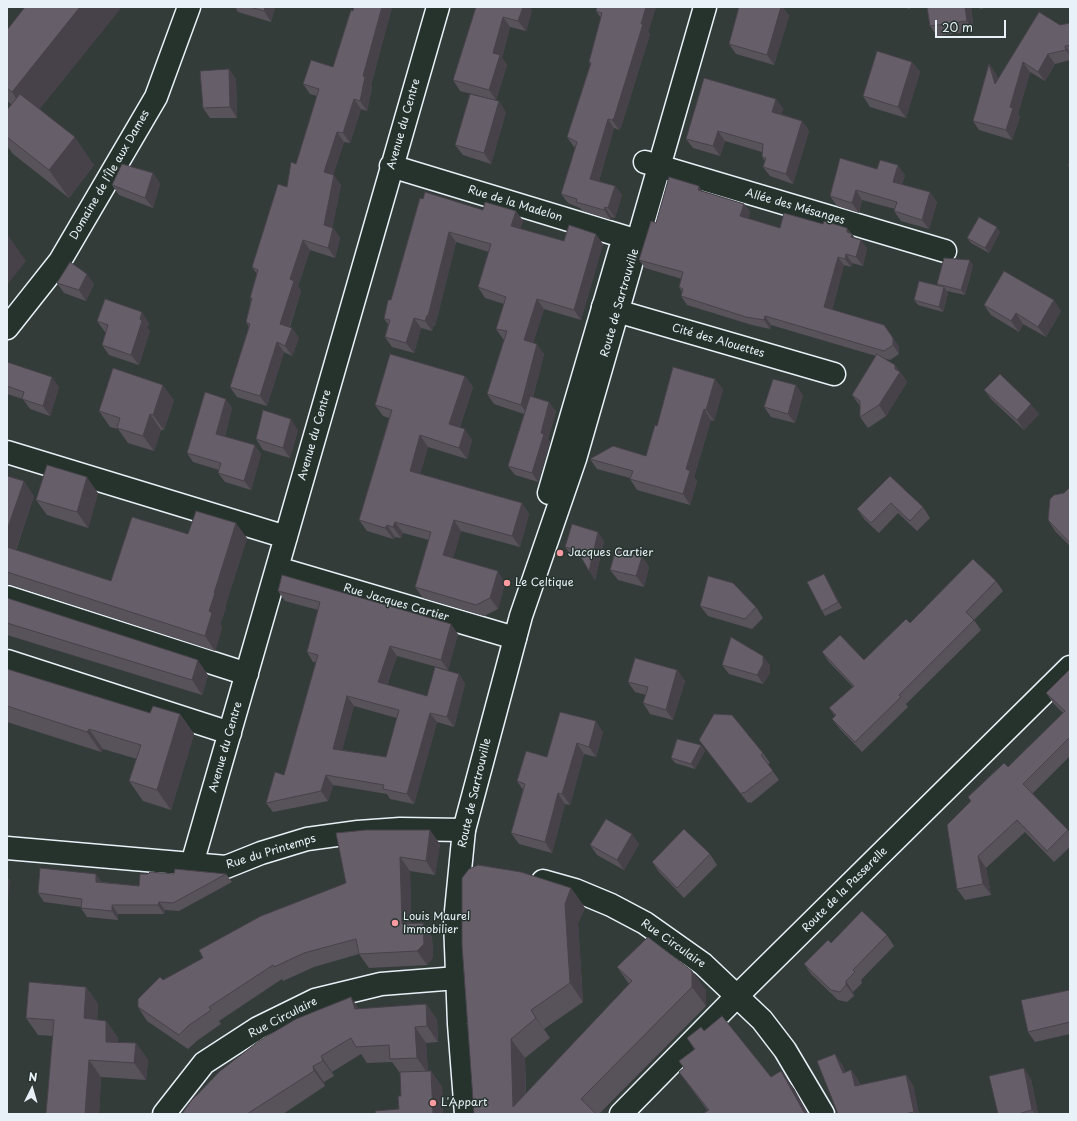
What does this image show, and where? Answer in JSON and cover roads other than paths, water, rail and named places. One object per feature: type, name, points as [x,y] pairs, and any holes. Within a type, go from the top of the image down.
[{"type":"street","name":"Domaine de l'Île aux Dames","points":[[7,328],[60,261],[156,97],[188,7]]},
{"type":"street","name":"Avenue du Centre","points":[[192,864],[391,166],[438,7]]},
{"type":"street","name":"Route de Sartrouville","points":[[466,1114],[457,978],[455,921],[464,830],[527,596],[542,557],[575,459],[611,310],[652,165],[690,7]]},
{"type":"street","name":"Route de Sartrouville","points":[[652,165],[705,7]]},
{"type":"street","name":"Allée des Mésanges","points":[[652,165],[945,251]]},
{"type":"street","name":"Rue de la Madelon","points":[[391,166],[631,239]]},
{"type":"street","name":"Cité des Alouettes","points":[[611,310],[834,374]]},
{"type":"street","points":[[7,452],[286,537]]},
{"type":"street","name":"Rue Jacques Cartier","points":[[277,568],[515,638]]},
{"type":"street","points":[[7,598],[247,674]]},
{"type":"street","points":[[7,661],[230,733]]},
{"type":"street","name":"Route de la Passerelle","points":[[621,1114],[738,995],[1070,667]]},
{"type":"street","name":"Rue du Printemps","points":[[7,848],[226,867],[260,853],[307,839],[400,828],[464,830]]},
{"type":"street","points":[[459,869],[482,870]]},
{"type":"street","name":"Rue Circulaire","points":[[523,877],[575,890],[611,905],[645,923],[703,964],[738,995],[762,1020],[785,1050],[823,1114]]},
{"type":"street","name":"Rue Circulaire","points":[[164,1114],[204,1063],[258,1028],[315,1000],[381,984],[457,978]]},
{"type":"place","name":"Jacques Cartier","points":[[560,553]]},
{"type":"place","name":"Le Celtique","points":[[507,583]]},
{"type":"place","name":"Louis Maurel Immobilier","points":[[395,923]]},
{"type":"place","name":"L'Appart","points":[[433,1103]]}]
